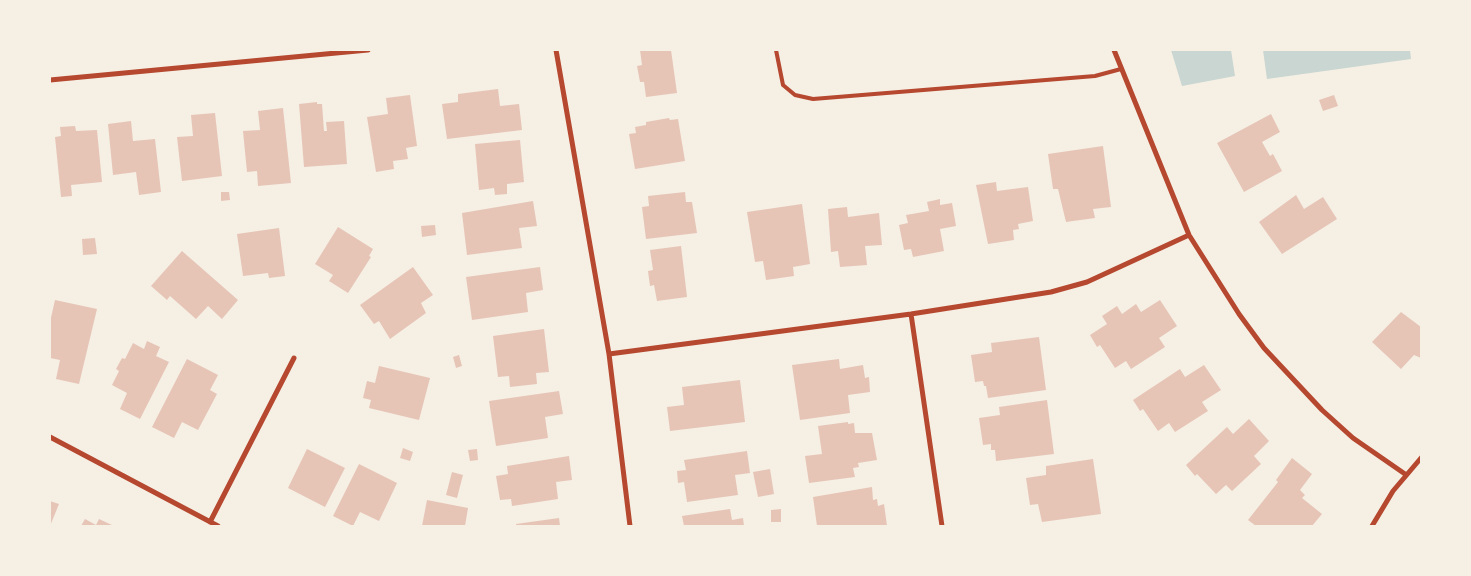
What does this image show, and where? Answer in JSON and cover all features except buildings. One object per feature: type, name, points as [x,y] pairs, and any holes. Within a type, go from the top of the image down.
[{"type":"street","points":[[50,80],[368,50]]},
{"type":"street","points":[[556,50],[609,354],[630,526]]},
{"type":"street","points":[[1114,50],[1189,235],[1239,314],[1292,380],[1353,438],[1406,474]]},
{"type":"street","points":[[609,354],[1006,300],[1087,282],[1189,235]]},
{"type":"street","points":[[911,314],[942,526]]},
{"type":"street","points":[[210,522],[294,358]]},
{"type":"street","points":[[50,437],[218,526]]},
{"type":"street","points":[[1372,526],[1406,474],[1421,458]]},
{"type":"lane","points":[[776,50],[783,85],[795,95],[813,99],[1095,76],[1121,69]]},
{"type":"shaded area","points":[[1171,50],[1231,50],[1235,76],[1182,86]]},
{"type":"shaded area","points":[[1263,50],[1410,50],[1411,59],[1267,79]]}]
